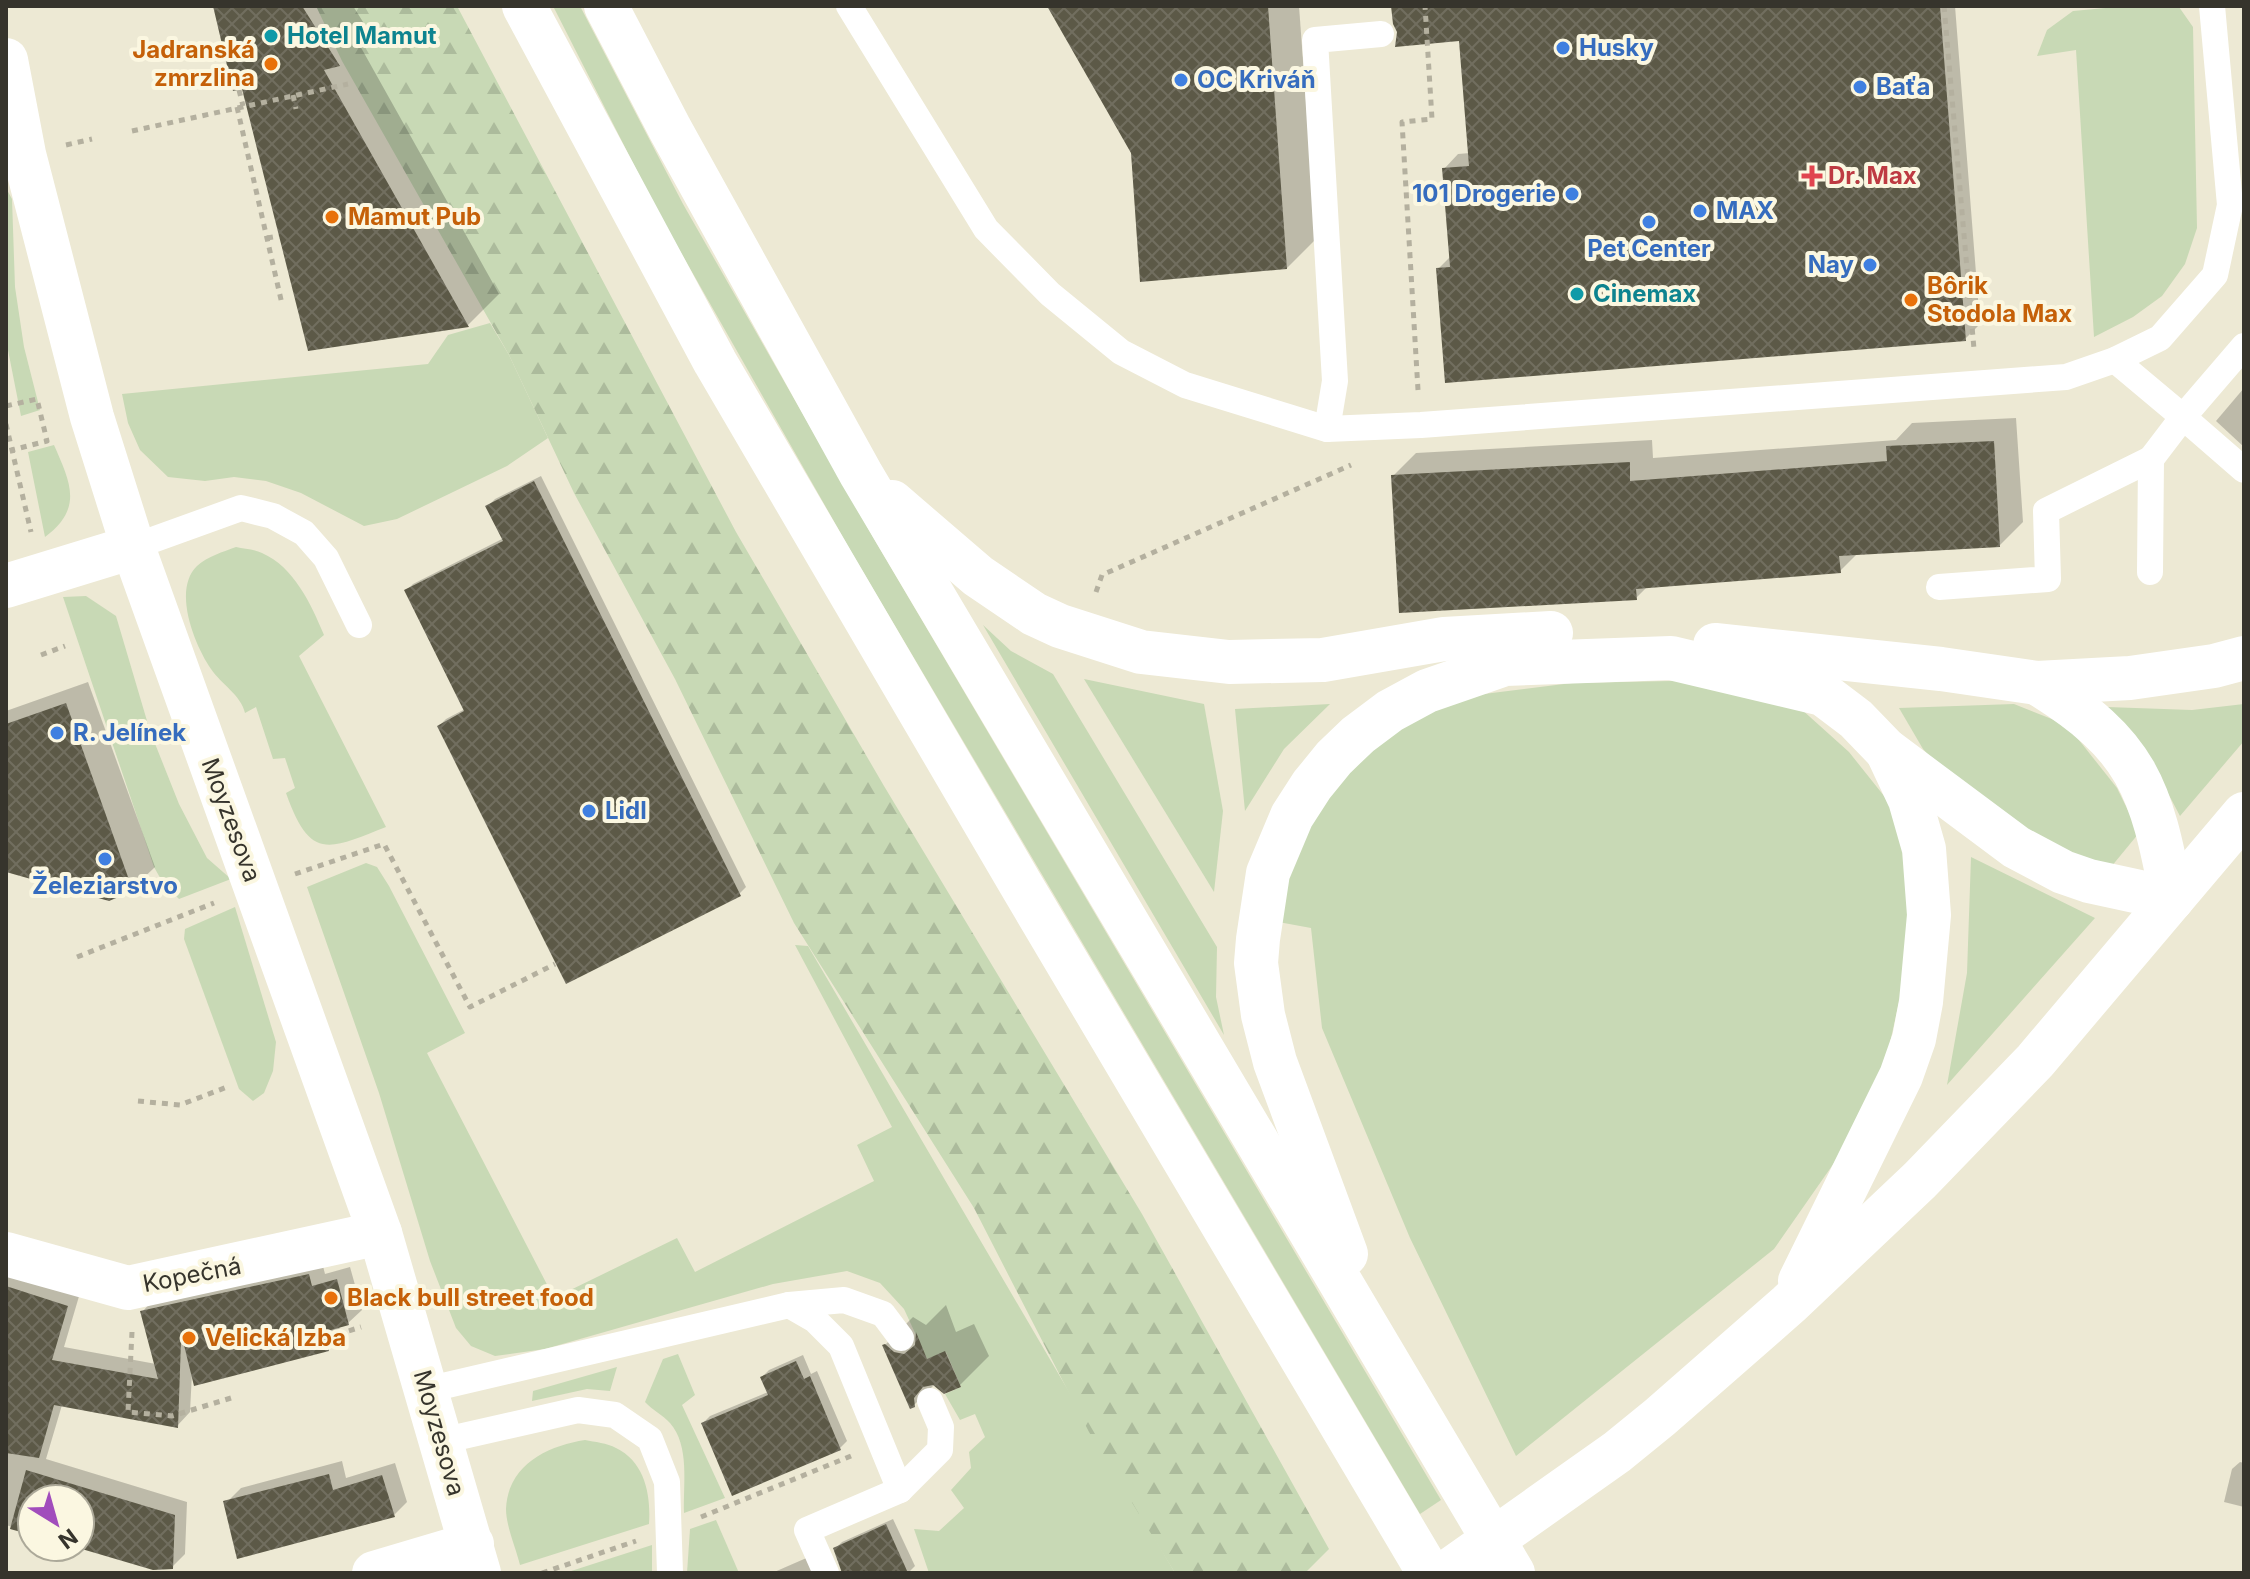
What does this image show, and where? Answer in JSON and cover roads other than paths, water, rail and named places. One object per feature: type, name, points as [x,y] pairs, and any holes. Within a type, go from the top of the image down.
[{"type":"main road","points":[[524,6],[715,362],[1003,856],[1429,1573]]},
{"type":"main road","points":[[606,6],[677,143],[861,474],[1513,1573]]},
{"type":"main road","name":"Moyzesova","points":[[6,60],[24,154],[92,417],[133,547],[380,1233],[475,1559]]},
{"type":"main road","points":[[861,474],[978,576],[1034,614],[1060,626],[1141,652],[1229,662],[1323,660],[1444,639],[1572,632],[1925,667],[2037,683],[2130,678],[2214,666],[2244,658]]},
{"type":"main road","points":[[23,580],[133,547]]},
{"type":"main road","points":[[1384,1358],[1275,1062],[1263,1015],[1256,963],[1268,873],[1292,816],[1327,767],[1358,735],[1390,711],[1427,691],[1505,664],[1671,658],[1823,694],[1856,719],[1886,750],[2016,847],[2089,881],[2172,899]]},
{"type":"main road","points":[[2037,683],[2073,705],[2109,737],[2136,772],[2156,820],[2172,899]]},
{"type":"main road","points":[[1789,1304],[1901,1076],[1914,1039],[1921,1002],[1929,915],[1924,849],[1910,800],[1886,750]]},
{"type":"main road","points":[[1446,1573],[1617,1452],[1789,1304],[1977,1123],[2035,1061],[2244,814]]},
{"type":"main road","name":"Kopečná","points":[[6,1254],[128,1288],[380,1233]]},
{"type":"main road","points":[[374,1573],[475,1559]]},
{"type":"lane","points":[[849,6],[986,229],[1050,294],[1121,352],[1185,385],[1327,429],[1421,425],[2066,377],[2115,360],[2160,338],[2215,275],[2233,240],[2212,6]]},
{"type":"lane","points":[[1327,429],[1335,381],[1315,40],[1381,34]]},
{"type":"lane","points":[[1939,587],[2048,579],[2046,511],[2151,459],[2244,346]]},
{"type":"lane","points":[[2115,360],[2244,470]]},
{"type":"lane","points":[[2150,572],[2151,459]]},
{"type":"lane","points":[[133,547],[241,508],[273,516],[304,533],[326,558],[359,625]]},
{"type":"lane","points":[[426,1390],[789,1305],[844,1300],[883,1314],[901,1338]]},
{"type":"lane","points":[[789,1305],[815,1320],[841,1346],[900,1490]]},
{"type":"lane","points":[[826,1573],[807,1530],[900,1490],[940,1450],[941,1427],[930,1401]]},
{"type":"lane","points":[[441,1441],[578,1410],[615,1415],[650,1439],[667,1482],[670,1573]]},
{"type":"place","name":"Hotel Mamut","points":[[271,36]]},
{"type":"place","name":"Husky","points":[[1563,48]]},
{"type":"place","name":"Jadranská zmrzlina","points":[[271,64]]},
{"type":"place","name":"OC Kriváň","points":[[1181,80]]},
{"type":"place","name":"Baťa","points":[[1860,87]]},
{"type":"place","name":"Dr. Max","points":[[1812,176]]},
{"type":"place","name":"101 Drogerie","points":[[1572,194]]},
{"type":"place","name":"MAX","points":[[1700,211]]},
{"type":"place","name":"Mamut Pub","points":[[332,217]]},
{"type":"place","name":"Pet Center","points":[[1649,222]]},
{"type":"place","name":"Nay","points":[[1870,265]]},
{"type":"place","name":"Cinemax","points":[[1577,294]]},
{"type":"place","name":"Bôrik Stodola Max","points":[[1911,300]]},
{"type":"place","name":"R. Jelínek","points":[[57,733]]},
{"type":"place","name":"Lidl","points":[[589,811]]},
{"type":"place","name":"Železiarstvo","points":[[105,859]]},
{"type":"place","name":"Black bull street food","points":[[331,1298]]},
{"type":"place","name":"Velická Izba","points":[[189,1338]]}]
